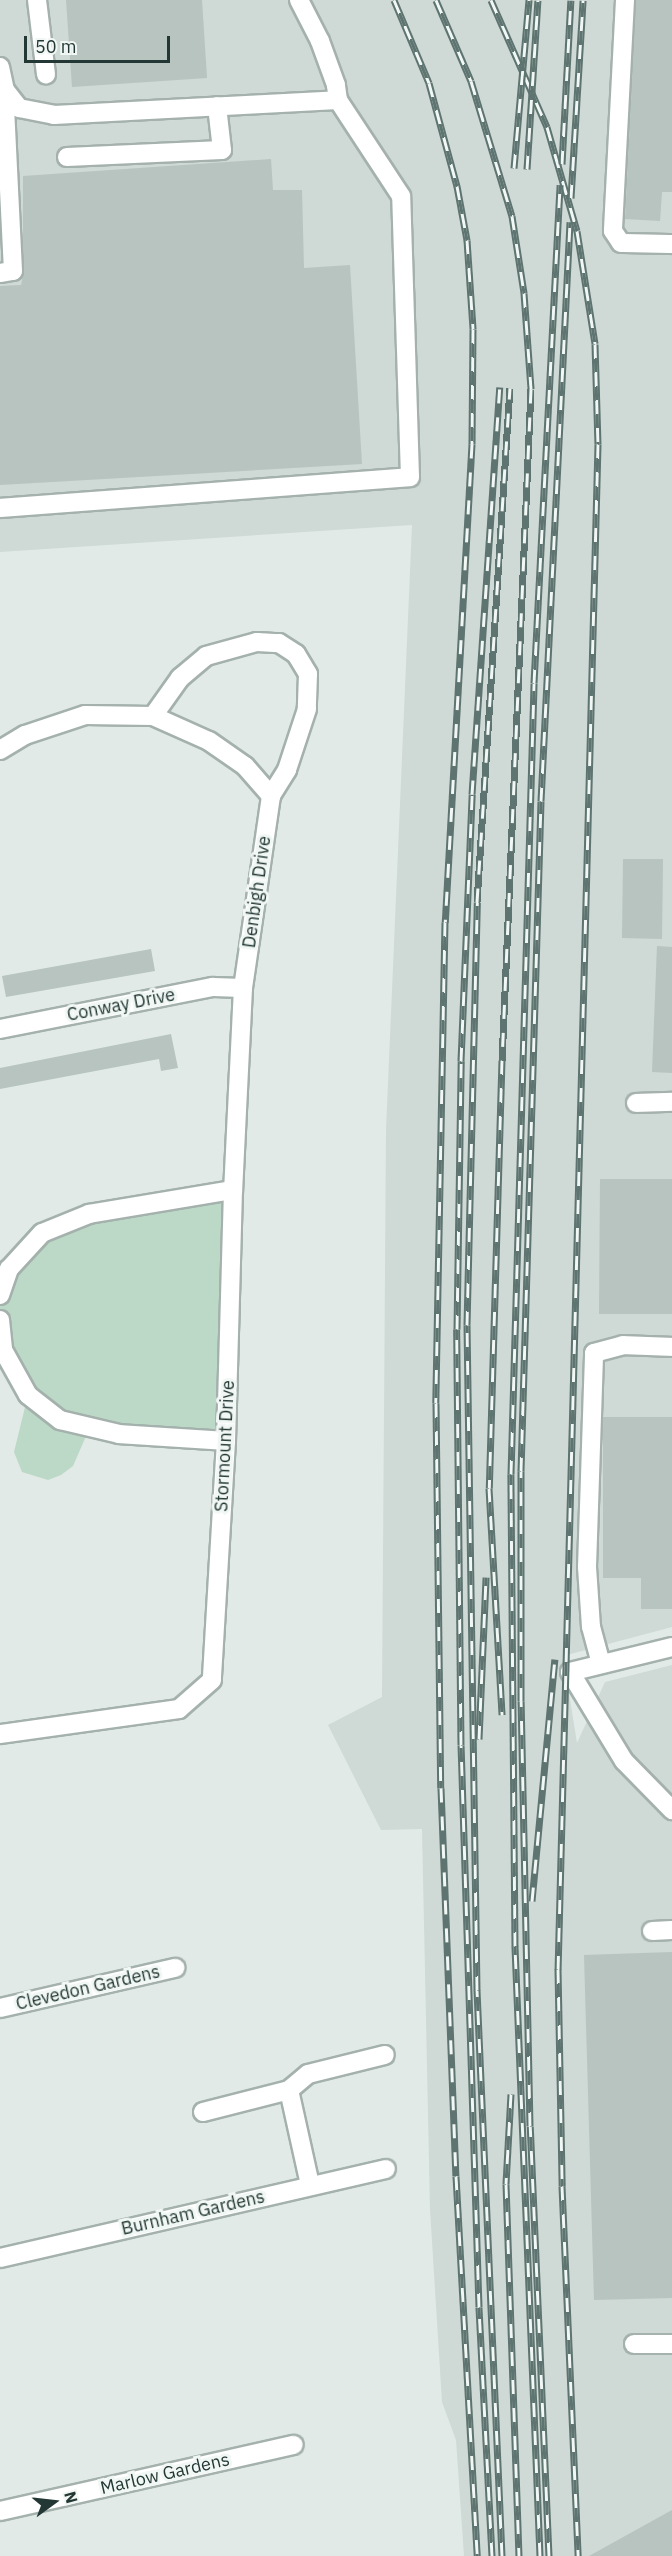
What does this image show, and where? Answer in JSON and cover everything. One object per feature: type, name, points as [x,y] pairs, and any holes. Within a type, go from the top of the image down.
[{"type":"street","points":[[37,0],[46,74]]},
{"type":"street","points":[[0,508],[410,477],[401,196],[338,100],[336,85],[320,41],[299,0]]},
{"type":"street","points":[[625,0],[613,231],[621,243],[672,244]]},
{"type":"street","points":[[2,75],[19,108],[54,115],[338,100]]},
{"type":"street","points":[[0,273],[13,271],[2,75]]},
{"type":"street","points":[[67,157],[222,150],[217,106]]},
{"type":"street","name":"Denbigh Drive","points":[[153,716],[180,678],[206,656],[256,642],[279,643],[296,654],[309,674],[307,709],[287,770],[270,796],[243,988]]},
{"type":"street","points":[[0,750],[25,735],[85,715],[153,716],[218,747],[245,766],[270,796]]},
{"type":"street","name":"Conway Drive","points":[[0,1029],[213,987],[243,988]]},
{"type":"street","name":"Stormount Drive","points":[[0,1734],[180,1709],[212,1680],[226,1441],[233,1190],[243,988]]},
{"type":"street","points":[[636,1103],[672,1102]]},
{"type":"street","points":[[0,1295],[9,1269],[42,1233],[89,1214],[233,1190]]},
{"type":"street","points":[[0,1320],[3,1350],[28,1395],[60,1420],[119,1434],[226,1441]]},
{"type":"street","points":[[601,1664],[591,1627],[587,1567],[594,1353],[623,1345],[672,1347]]},
{"type":"street","points":[[672,1647],[570,1672],[624,1761],[672,1810]]},
{"type":"street","points":[[652,1931],[672,1930]]},
{"type":"street","name":"Clevedon Gardens","points":[[0,2008],[175,1968]]},
{"type":"street","points":[[203,2112],[289,2090],[308,2074],[385,2055]]},
{"type":"street","points":[[289,2090],[309,2186]]},
{"type":"street","name":"Burnham Gardens","points":[[0,2258],[386,2169]]},
{"type":"street","points":[[634,2344],[672,2344]]},
{"type":"street","name":"Marlow Gardens","points":[[0,2511],[294,2445]]},
{"type":"shaded area","points":[[0,0],[672,0],[672,1627],[563,1656],[577,1743],[605,1682],[672,1665],[672,2556],[464,2556],[456,2440],[442,2402],[430,2209],[422,1829],[381,1830],[328,1725],[382,1697],[386,1130],[412,525],[0,552]]},
{"type":"green space","points":[[233,1190],[226,1441],[90,1427],[73,1466],[61,1475],[48,1480],[22,1472],[14,1452],[28,1395],[0,1320],[0,1295],[42,1233]]},
{"type":"building","points":[[66,0],[202,0],[207,78],[72,87]]},
{"type":"building","points":[[636,0],[672,0],[672,192],[662,192],[660,221],[625,219]]},
{"type":"building","points":[[271,159],[273,190],[302,190],[304,268],[350,265],[362,464],[0,485],[0,286],[21,285],[23,275],[23,176]]},
{"type":"building","points":[[623,859],[663,859],[662,939],[622,938]]},
{"type":"building","points":[[657,946],[672,947],[672,1073],[652,1072]]},
{"type":"building","points":[[151,949],[155,971],[6,997],[2,976]]},
{"type":"building","points":[[171,1034],[178,1068],[161,1071],[159,1059],[0,1089],[0,1068]]},
{"type":"building","points":[[600,1179],[672,1179],[672,1314],[599,1314]]},
{"type":"building","points":[[603,1417],[672,1417],[672,1609],[641,1609],[641,1578],[603,1578]]},
{"type":"building","points":[[672,1952],[672,2298],[594,2300],[584,1955]]},
{"type":"building","points":[[672,2510],[672,2556],[589,2556]]},
{"type":"railway","points":[[394,0],[429,83],[457,186],[467,240],[473,329],[472,444],[445,922],[436,1403],[441,1788],[456,2176],[477,2556]]},
{"type":"railway","points":[[436,0],[471,81],[512,216],[524,293],[531,389],[502,1060],[489,1488],[502,1715]]},
{"type":"railway","points":[[491,0],[547,127],[577,231],[595,344],[598,444],[558,1969],[562,2186],[578,2556]]},
{"type":"railway","points":[[514,168],[529,0]]},
{"type":"railway","points":[[527,169],[538,0]]},
{"type":"railway","points":[[562,164],[571,0]]},
{"type":"railway","points":[[571,198],[583,0]]},
{"type":"railway","points":[[540,2556],[515,1946],[511,1474],[534,683],[560,185]]},
{"type":"railway","points":[[549,2556],[530,2126],[521,1701],[521,1471],[541,801],[570,222]]},
{"type":"railway","points":[[492,2556],[479,2307],[461,1745],[457,1329],[461,1061],[472,794],[500,387]]},
{"type":"railway","points":[[502,2556],[477,1990],[467,1325],[477,902],[510,388]]},
{"type":"railway","points":[[479,1739],[486,1577]]},
{"type":"railway","points":[[532,1901],[555,1659]]},
{"type":"railway","points":[[511,2094],[506,2184],[519,2556]]}]
